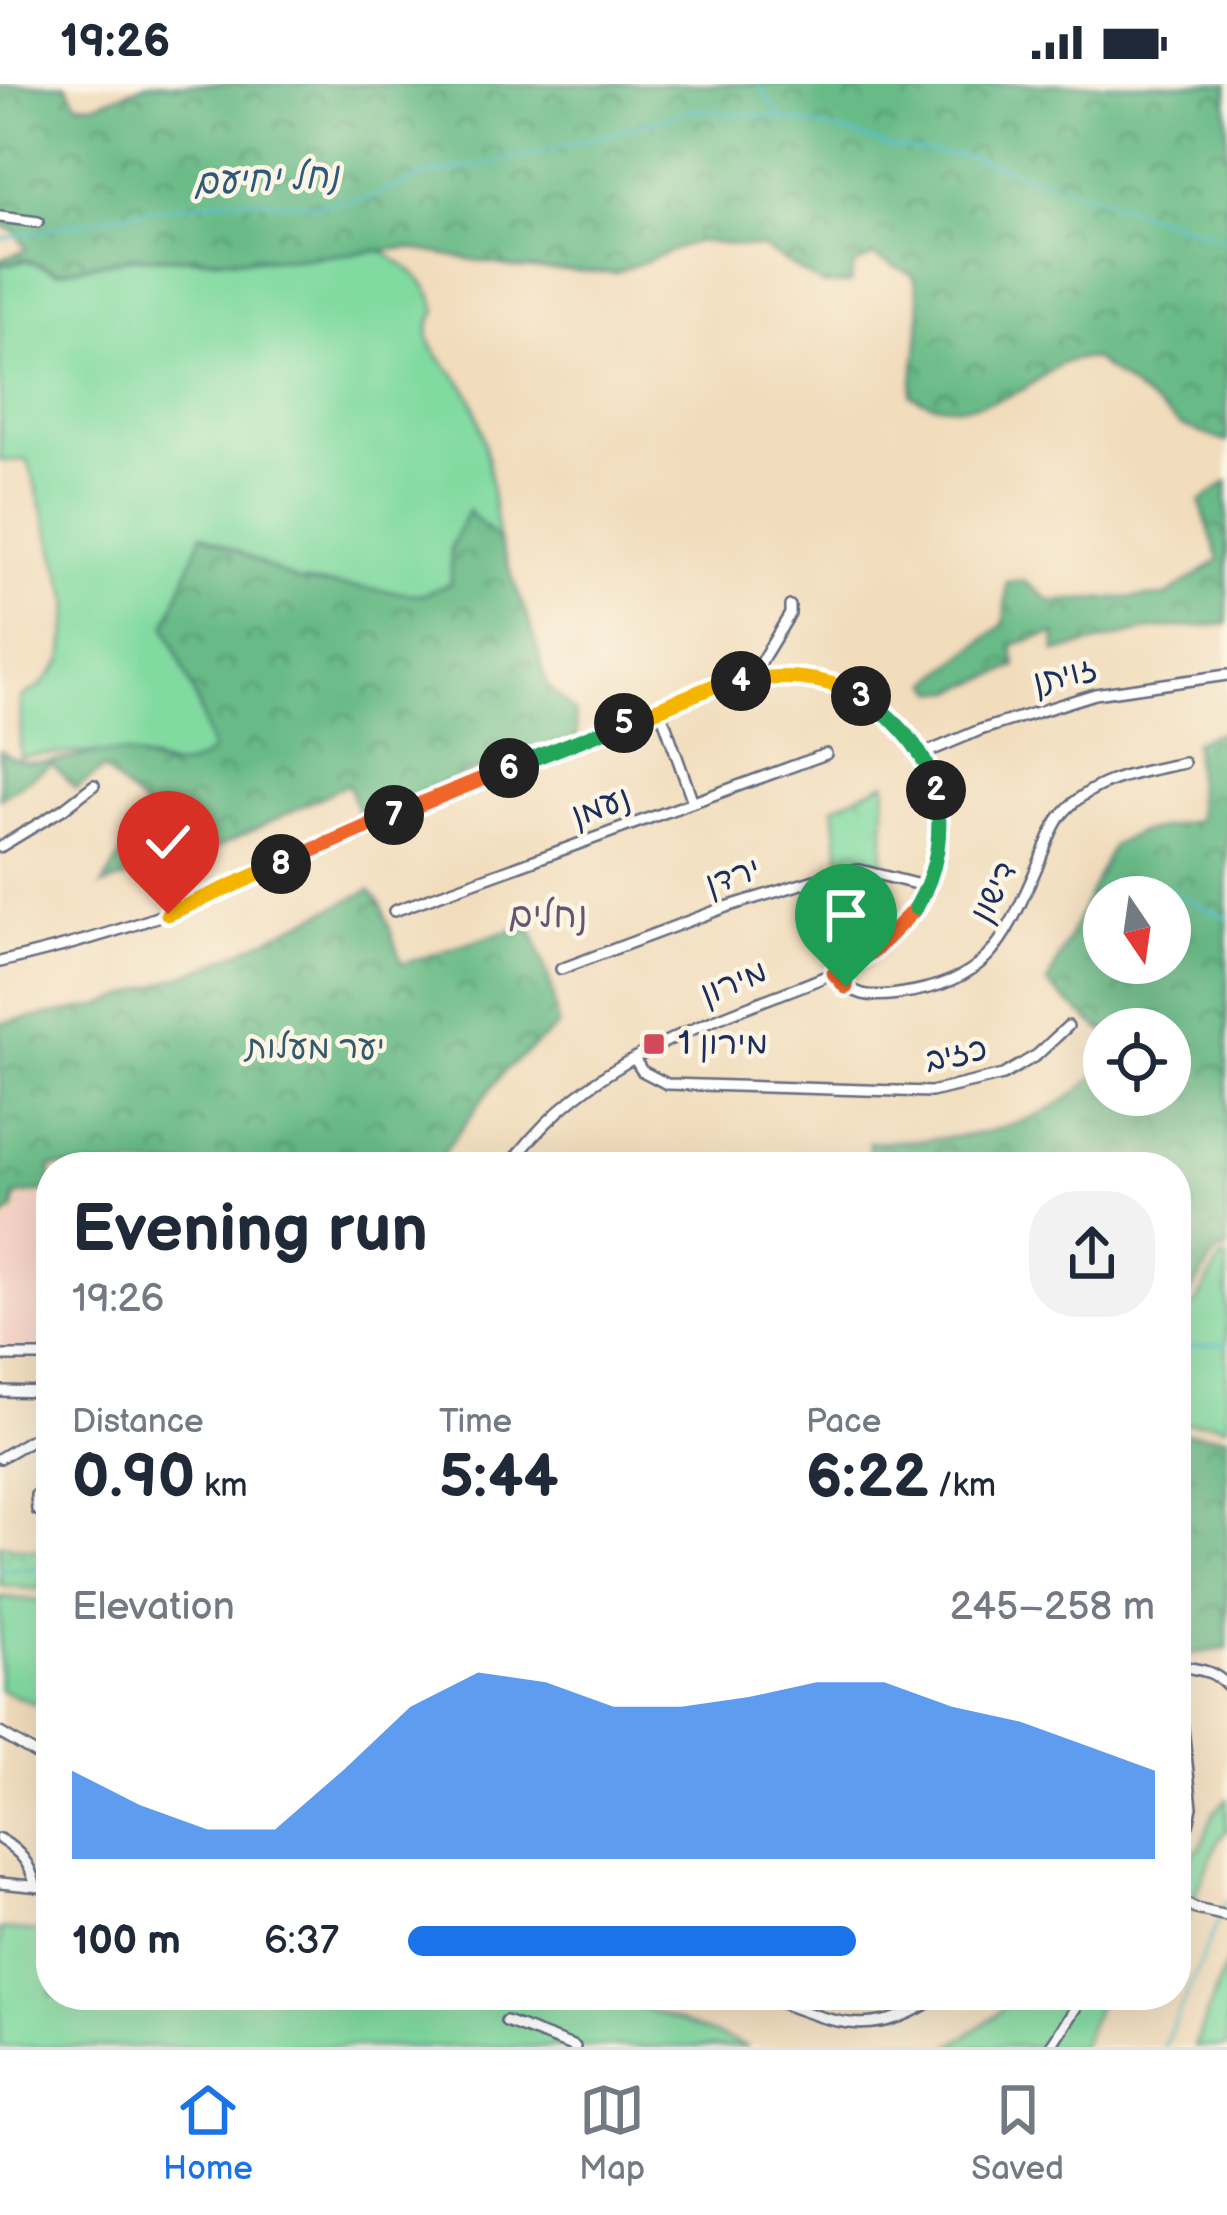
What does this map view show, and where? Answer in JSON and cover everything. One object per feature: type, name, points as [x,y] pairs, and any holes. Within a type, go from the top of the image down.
[{"type":"street","points":[[0,218],[38,222]]},
{"type":"street","points":[[758,679],[762,660],[790,614],[790,606]]},
{"type":"street","name":"מירון","points":[[0,962],[168,914],[384,819],[719,684],[779,675],[843,686],[886,714],[923,754],[936,788],[940,818],[940,847],[928,887],[911,916],[874,951],[834,973],[684,1032],[582,1088],[552,1112],[520,1152]]},
{"type":"street","name":"זויתן","points":[[923,754],[1000,723],[1095,694],[1227,675]]},
{"type":"street","points":[[659,709],[693,802]]},
{"type":"street","name":"נעמן","points":[[394,911],[826,754]]},
{"type":"street","name":"דישון","points":[[834,973],[846,987],[870,998],[956,981],[1002,941],[1059,818],[1086,792],[1132,774],[1184,763]]},
{"type":"street","points":[[0,847],[94,784]]},
{"type":"street","name":"ירדן","points":[[561,969],[727,907],[841,872],[860,870],[928,887]]},
{"type":"street","name":"כזיב","points":[[634,1058],[651,1077],[679,1086],[931,1092],[1003,1075],[1037,1055],[1068,1026]]},
{"type":"street","points":[[0,1357],[36,1356]]},
{"type":"street","points":[[0,1391],[36,1392]]},
{"type":"street","points":[[0,1458],[36,1436]]},
{"type":"street","points":[[1191,1667],[1208,1669],[1227,1684]]},
{"type":"street","points":[[0,1733],[36,1754]]},
{"type":"street","points":[[0,1839],[31,1865],[36,1887],[0,1883]]},
{"type":"street","points":[[1191,1906],[1227,1916]]},
{"type":"street","points":[[800,2010],[861,2027],[912,2010]]},
{"type":"street","points":[[1050,2047],[1074,2010]]},
{"type":"street","points":[[506,2021],[575,2047]]},
{"type":"shaded area","points":[[36,1198],[36,1350],[0,1350],[0,1227],[19,1211],[18,1200]]},
{"type":"green space","points":[[66,84],[77,103],[96,104],[147,84],[1227,84],[1227,442],[1182,426],[1095,360],[1063,363],[1020,391],[979,404],[937,405],[911,395],[919,334],[917,288],[913,275],[873,256],[854,266],[850,283],[823,285],[763,248],[697,241],[615,273],[518,268],[408,248],[290,259],[133,257],[57,271],[27,260],[0,264],[0,259],[26,250],[16,231],[0,225],[0,86]]},
{"type":"green space","points":[[381,251],[416,275],[434,301],[437,311],[429,336],[439,357],[466,388],[478,416],[499,541],[468,511],[451,547],[452,583],[422,595],[297,581],[202,534],[200,709],[212,751],[176,766],[115,753],[20,756],[21,698],[40,687],[63,660],[70,604],[28,460],[0,461],[0,266],[27,261],[57,272],[134,258],[290,260]]},
{"type":"green space","points":[[1227,482],[1227,624],[1151,629],[1056,652],[1055,633],[1012,645],[1016,667],[954,691],[936,691],[930,682],[1004,624],[1007,582],[1023,580],[1050,601],[1166,596],[1219,560],[1200,502]]},
{"type":"green space","points":[[468,511],[499,541],[547,685],[574,712],[578,738],[494,764],[361,820],[348,784],[216,848],[102,886],[148,811],[103,769],[76,789],[52,764],[0,798],[0,750],[27,762],[122,753],[175,767],[212,751],[166,626],[202,534],[297,581],[422,595],[451,583],[451,547]]},
{"type":"green space","points":[[1227,730],[1227,1251],[1217,1252],[1191,1293],[1191,1152],[869,1152],[869,1142],[995,1130],[1053,1108],[1083,1086],[1083,1116],[1191,1116],[1191,1008],[1083,1008],[1083,1014],[1047,984],[1083,908],[1083,984],[1191,984],[1191,876],[1098,876],[1112,846],[1137,833],[1198,820],[1194,741]]},
{"type":"green space","points":[[886,782],[883,865],[840,858],[834,807]]},
{"type":"green space","name":"יער מעלות","points":[[370,890],[381,904],[402,964],[530,924],[551,986],[558,1026],[503,1072],[444,1152],[36,1152],[36,1192],[15,1196],[14,1209],[0,1221],[0,1023],[99,1006],[209,966]]},
{"type":"green space","points":[[1227,1258],[1227,1426],[1191,1423],[1191,1307],[1221,1259]]},
{"type":"green space","points":[[1191,1434],[1227,1436],[1227,1649],[1191,1654]]},
{"type":"green space","points":[[0,1544],[36,1550],[36,1589],[0,1585]]},
{"type":"green space","points":[[0,1597],[36,1601],[36,1704],[0,1690]]},
{"type":"green space","points":[[1227,1799],[1227,1830],[1191,1906],[1191,1855],[1201,1847],[1214,1812]]},
{"type":"green space","points":[[0,1929],[36,1932],[36,2010],[649,2010],[748,2047],[0,2047]]},
{"type":"green space","points":[[1227,1962],[1227,2047],[1194,2047]]},
{"type":"green space","points":[[1001,2010],[1095,2010],[1081,2047],[949,2047]]},
{"type":"waterway","points":[[759,84],[780,118]]},
{"type":"waterway","name":"נחל יחיעם","points":[[0,239],[139,211],[236,199],[317,205],[367,199],[424,176],[528,156],[693,110],[780,118],[895,148],[971,157],[1227,240]]},
{"type":"waterway","points":[[1191,901],[1227,918]]},
{"type":"waterway","points":[[1191,1347],[1227,1343]]},
{"type":"waterway","points":[[0,1569],[36,1568]]},
{"type":"waterway","points":[[1191,1984],[1227,1900]]},
{"type":"waterway","points":[[1164,2047],[1180,2010]]},
{"type":"place","name":"מירון 1","points":[[654,1044]]},
{"type":"district","name":"נחלים","points":[[548,916]]},
{"type":"route","points":[[168,914],[384,819],[719,684],[779,675],[843,686],[865,698],[923,754],[936,788],[940,847],[928,887],[894,935],[834,973],[846,987]]}]
